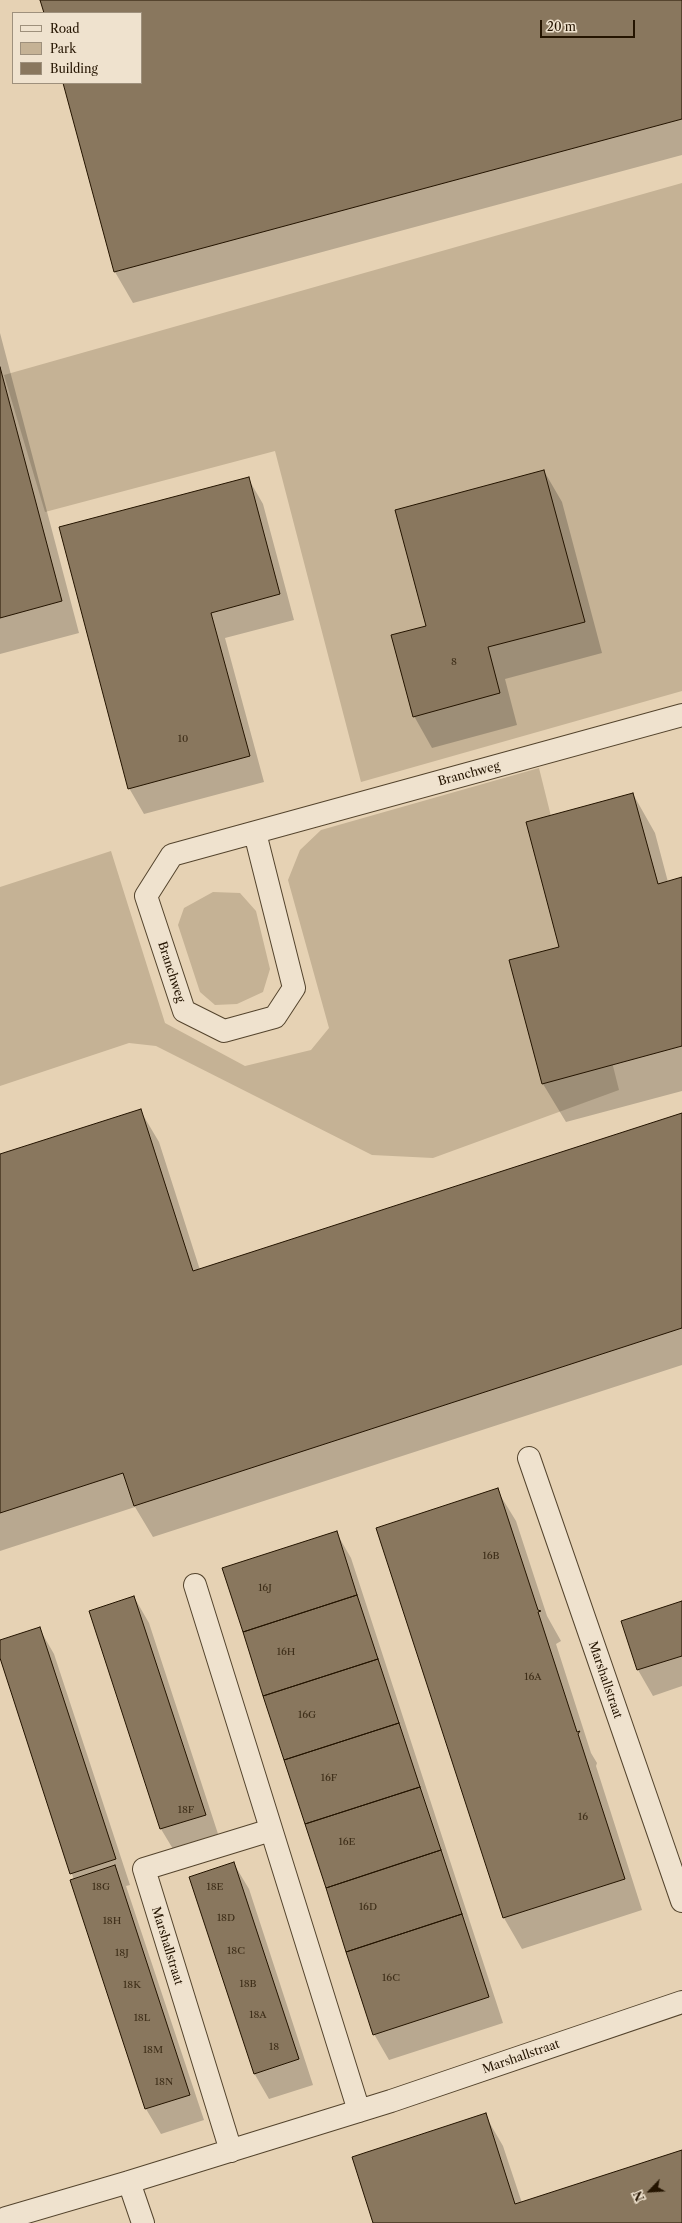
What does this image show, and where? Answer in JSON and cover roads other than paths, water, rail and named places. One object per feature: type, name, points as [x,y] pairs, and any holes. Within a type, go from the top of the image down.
[{"type":"street","name":"Branchweg","points":[[255,833],[294,988],[275,1017],[224,1031],[184,1011],[146,896],[172,855],[682,715]]},
{"type":"street","name":"Marshallstraat","points":[[529,1458],[682,1901]]},
{"type":"street","points":[[195,1585],[359,2111]]},
{"type":"street","name":"Marshallstraat","points":[[231,2151],[144,1869],[271,1830]]},
{"type":"street","name":"Marshallstraat","points":[[6,2218],[129,2182],[359,2111],[682,2002]]},
{"type":"street","points":[[129,2182],[143,2223]]}]
